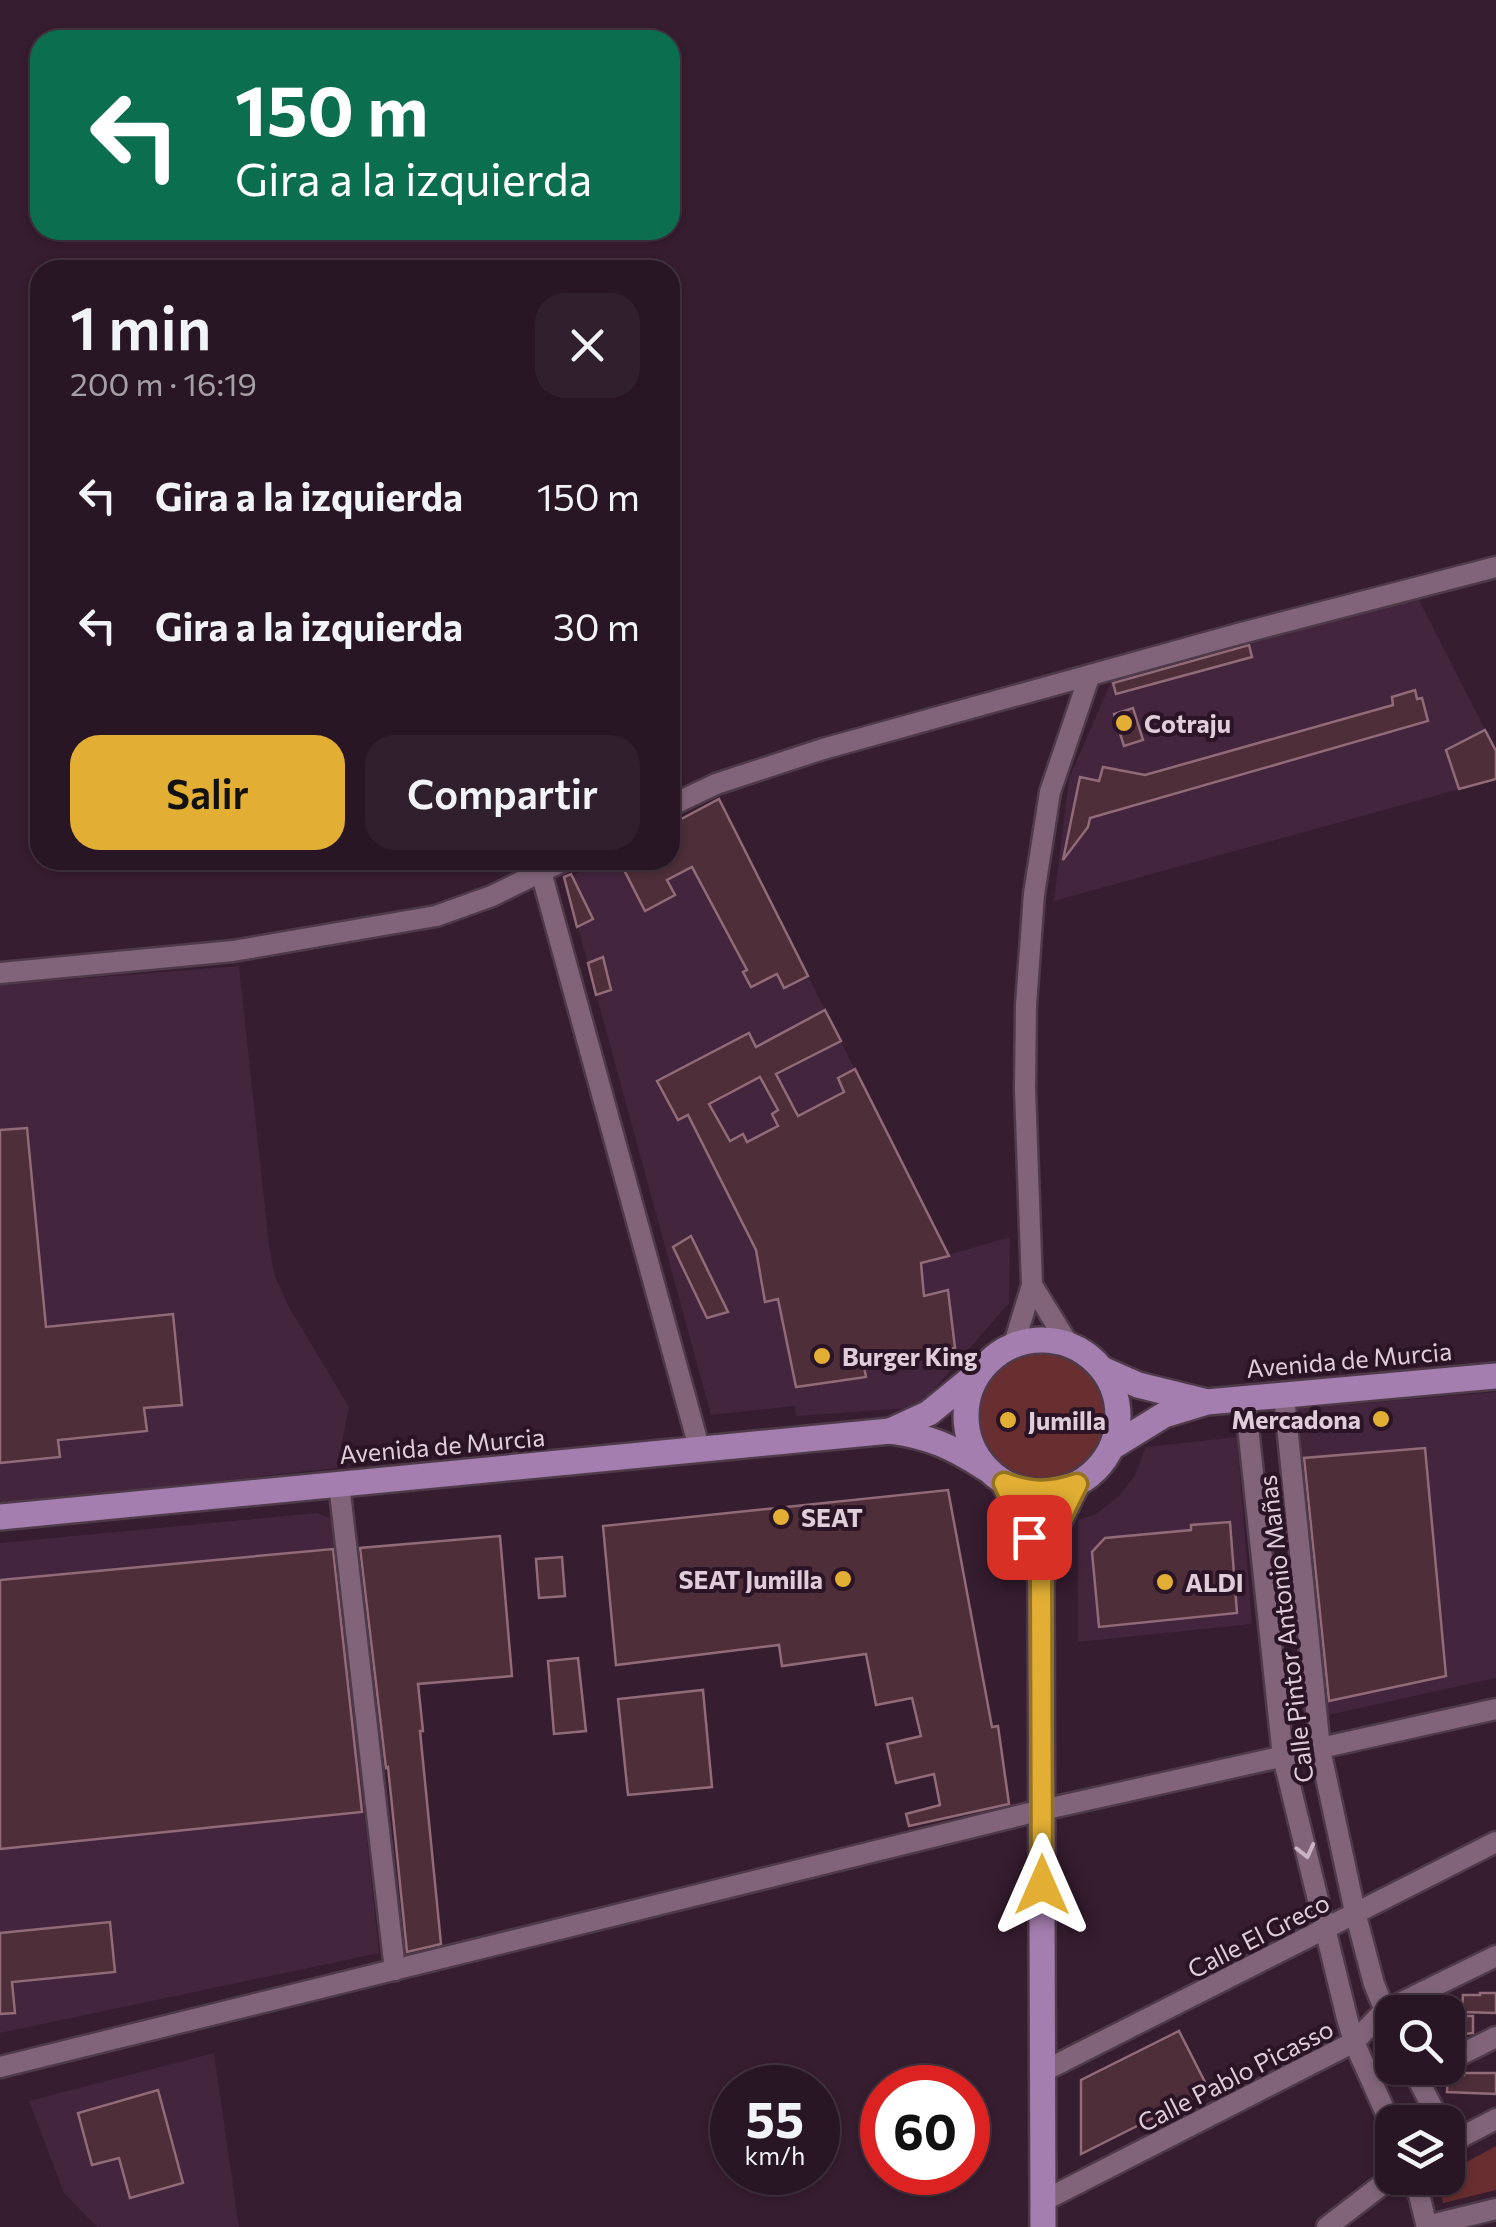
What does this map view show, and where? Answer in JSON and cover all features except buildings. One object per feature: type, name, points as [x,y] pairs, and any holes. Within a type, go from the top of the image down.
[{"type":"main road","points":[[994,1475],[1028,1492],[1053,1492],[1092,1474],[1112,1446],[1119,1420],[1116,1394],[1104,1370],[1090,1356],[1067,1342],[1037,1339],[1014,1344],[991,1358],[968,1394],[965,1420],[971,1446],[1024,1521],[1041,1581]]},
{"type":"main road","name":"Avenida de Murcia","points":[[890,1431],[928,1414],[980,1370]]},
{"type":"main road","name":"Avenida de Murcia","points":[[1104,1370],[1138,1385],[1208,1402]]},
{"type":"main road","name":"Avenida de Murcia","points":[[1112,1446],[1164,1415],[1208,1402],[1496,1376]]},
{"type":"main road","name":"Avenida de Murcia","points":[[0,1517],[890,1431],[948,1445],[994,1475]]},
{"type":"main road","points":[[1043,2214],[1041,1581],[1053,1533],[1077,1484]]},
{"type":"street","points":[[680,801],[716,784],[823,749],[1238,634],[1496,568]]},
{"type":"street","points":[[1014,1344],[1032,1285],[1024,1089],[1032,912],[1050,792],[1089,677]]},
{"type":"street","points":[[0,972],[233,951],[436,916],[492,896],[545,870]]},
{"type":"street","points":[[541,872],[700,1451]]},
{"type":"street","points":[[1032,1285],[1067,1342]]},
{"type":"street","name":"Calle Pintor Antonio Mañas","points":[[1284,1396],[1320,1750],[1355,1912],[1381,1995]]},
{"type":"street","name":"Calle Pintor Antonio Mañas","points":[[1245,1398],[1283,1757],[1354,2042],[1382,2105]]},
{"type":"street","points":[[339,1484],[395,1970]]},
{"type":"street","points":[[0,2067],[1042,1810],[1496,1709]]},
{"type":"street","name":"Calle El Greco","points":[[1042,2072],[1496,1842]]},
{"type":"street","name":"Calle Pablo Picasso","points":[[1429,1995],[1496,1956]]},
{"type":"street","name":"Calle Pablo Picasso","points":[[1043,2214],[1375,2028]]},
{"type":"street","points":[[1465,2052],[1496,2037]]},
{"type":"street","points":[[1465,2133],[1496,2119]]},
{"type":"street","points":[[1327,2227],[1375,2189]]},
{"type":"street","points":[[1419,2195],[1427,2226],[1496,2209]]},
{"type":"shaded area","points":[[1418,598],[1496,751],[1496,779],[1054,901],[1069,778],[1112,680]]},
{"type":"shaded area","points":[[719,799],[948,1255],[1010,1237],[1009,1303],[924,1401],[910,1408],[796,1416],[795,1406],[711,1415],[565,880],[584,870],[680,870],[680,820]]},
{"type":"shaded area","points":[[239,966],[275,1276],[289,1307],[349,1407],[337,1468],[0,1504],[0,985]]},
{"type":"shaded area","points":[[1041,1353],[1065,1358],[1086,1371],[1099,1392],[1104,1416],[1099,1440],[1086,1461],[1065,1474],[1041,1479],[1017,1474],[996,1461],[983,1440],[978,1416],[983,1392],[996,1371],[1017,1358]]},
{"type":"shaded area","points":[[1496,1392],[1496,1678],[1328,1715],[1298,1409]]},
{"type":"shaded area","name":"ALDI","points":[[1237,1437],[1252,1624],[1078,1642],[1078,1520],[1096,1514],[1120,1495],[1135,1475],[1146,1447]]},
{"type":"shaded area","points":[[317,1513],[330,1518],[334,1527],[379,1953],[0,2033],[0,1543]]},
{"type":"shaded area","points":[[214,2053],[239,2227],[97,2227],[64,2193],[29,2101]]},
{"type":"shaded area","points":[[1496,2146],[1496,2190],[1443,2203],[1441,2195],[1465,2195],[1465,2163]]},
{"type":"place","name":"Cotraju","points":[[1124,723]]},
{"type":"place","name":"Burger King","points":[[822,1356]]},
{"type":"place","name":"Mercadona","points":[[1381,1419]]},
{"type":"place","name":"Jumilla","points":[[1008,1420]]},
{"type":"place","name":"SEAT","points":[[781,1517]]},
{"type":"place","name":"SEAT Jumilla","points":[[843,1579]]},
{"type":"place","name":"ALDI","points":[[1165,1582]]},
{"type":"route","points":[[1029,1537],[1004,1483],[1028,1492],[1053,1492],[1077,1484],[1053,1533],[1041,1581],[1042,1885]]}]
